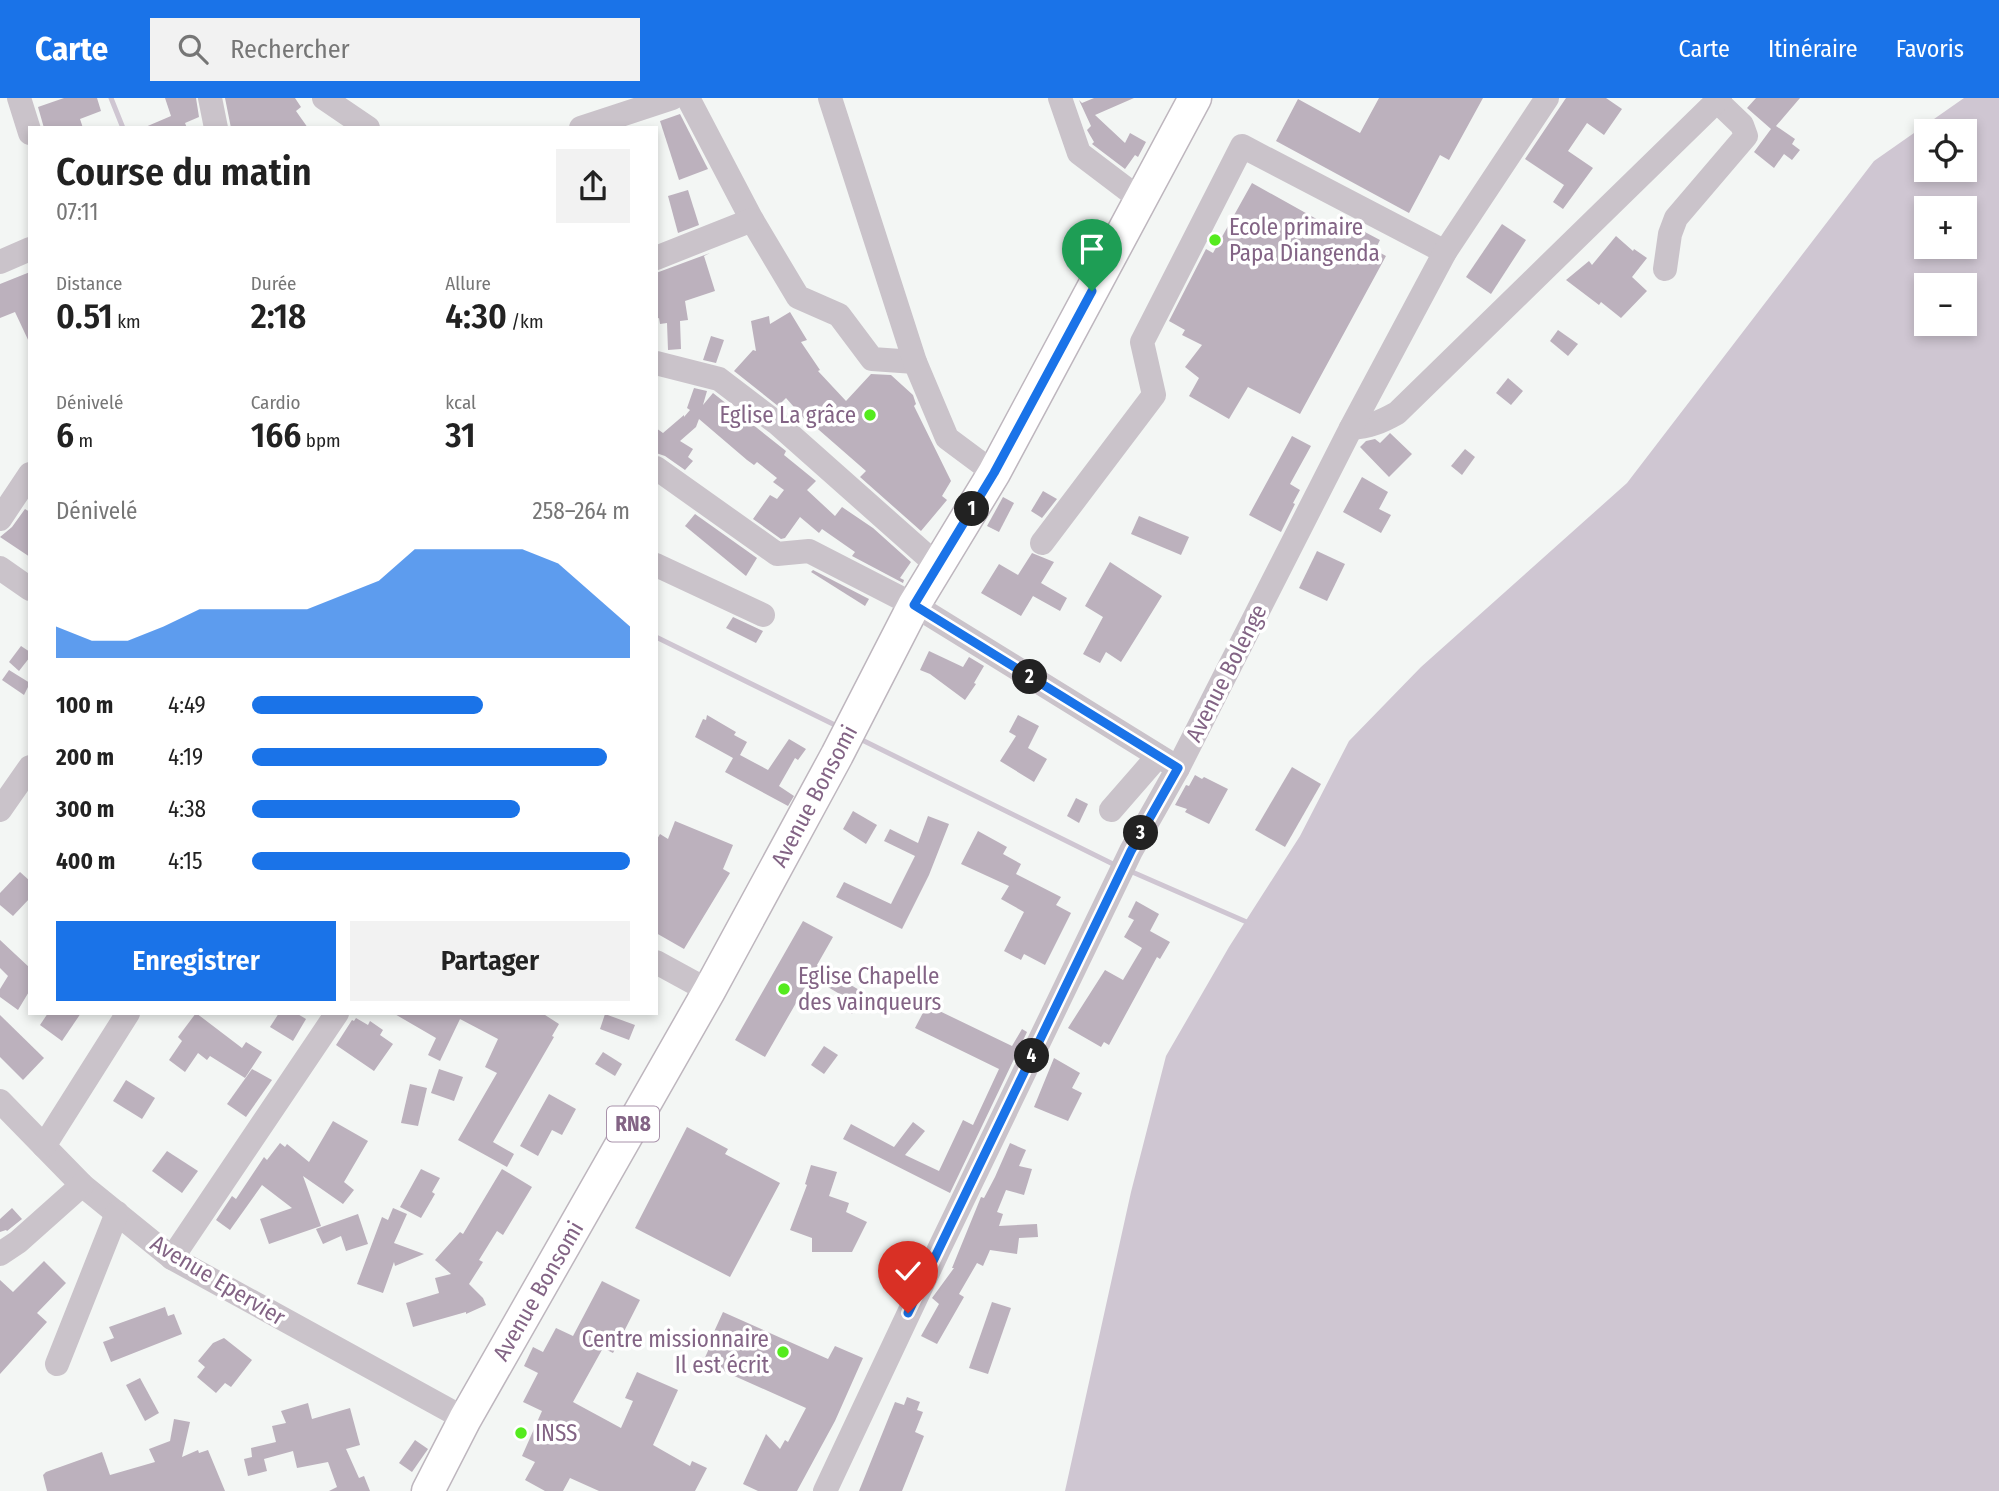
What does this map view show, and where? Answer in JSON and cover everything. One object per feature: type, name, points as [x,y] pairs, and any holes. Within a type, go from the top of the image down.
[{"type":"main road","name":"Avenue Bonsomi","points":[[428,1491],[465,1419],[709,991],[837,755],[914,605],[994,473],[1195,98]]},
{"type":"street","points":[[19,98],[28,127]]},
{"type":"street","points":[[210,98],[216,126]]},
{"type":"street","points":[[324,98],[365,126]]},
{"type":"street","points":[[587,126],[671,98]]},
{"type":"street","points":[[688,98],[752,220],[798,297],[839,315],[872,359],[915,362]]},
{"type":"street","points":[[830,98],[915,362],[947,438],[994,473]]},
{"type":"street","points":[[1060,98],[1079,153],[1141,200]]},
{"type":"street","name":"Avenue Bolenge","points":[[825,1491],[1131,851],[1168,762],[1445,252],[1547,98]]},
{"type":"street","points":[[1351,428],[1381,423],[1397,413],[1719,99],[1742,125],[1746,136],[1676,218],[1670,234],[1665,269]]},
{"type":"street","points":[[1042,543],[1154,396],[1142,342],[1242,146],[1445,252]]},
{"type":"street","points":[[658,257],[752,220]]},
{"type":"street","points":[[0,262],[28,250]]},
{"type":"street","points":[[658,364],[719,379],[778,424],[938,566]]},
{"type":"street","points":[[658,469],[777,554],[809,551],[914,605],[1168,762],[1111,810]]},
{"type":"street","points":[[0,519],[28,477]]},
{"type":"street","points":[[658,566],[763,615]]},
{"type":"street","points":[[0,568],[28,588]]},
{"type":"street","points":[[0,810],[28,770]]},
{"type":"street","points":[[658,963],[709,991]]},
{"type":"street","points":[[44,1146],[127,1015]]},
{"type":"street","points":[[172,1258],[336,1015]]},
{"type":"street","name":"Avenue Epervier","points":[[0,1101],[82,1185],[172,1258],[465,1419]]},
{"type":"street","points":[[0,1254],[18,1242],[82,1185]]},
{"type":"street","points":[[57,1364],[117,1213]]},
{"type":"shaded area","points":[[1964,98],[1999,98],[1999,1491],[1065,1491],[1131,1192],[1166,1056],[1229,947],[1300,836],[1349,741],[1421,667],[1627,483],[1874,161],[1914,133],[1914,182],[1977,182],[1977,119],[1934,119]]},
{"type":"building","points":[[64,98],[97,98],[101,111],[80,119],[82,126],[43,126],[38,107]]},
{"type":"building","points":[[165,98],[196,98],[199,117],[185,123],[186,126],[148,126],[171,116]]},
{"type":"building","points":[[225,98],[295,98],[301,107],[296,111],[307,126],[231,126]]},
{"type":"building","points":[[1094,98],[1134,98],[1095,115],[1125,143],[1130,133],[1146,142],[1138,157],[1135,155],[1125,169],[1092,144],[1094,142],[1087,130],[1091,126],[1079,100],[1082,103]]},
{"type":"building","points":[[1379,98],[1483,98],[1449,160],[1440,155],[1409,213],[1276,141],[1298,99],[1360,133]]},
{"type":"building","points":[[1566,98],[1606,98],[1622,109],[1604,135],[1587,123],[1568,151],[1593,168],[1563,209],[1553,202],[1564,185],[1525,159]]},
{"type":"building","points":[[1756,98],[1800,98],[1776,126],[1795,139],[1792,144],[1800,150],[1792,160],[1784,154],[1774,168],[1754,152],[1771,129],[1747,108]]},
{"type":"building","points":[[680,114],[708,169],[679,180],[660,121]]},
{"type":"building","points":[[1252,183],[1338,231],[1344,221],[1380,240],[1375,250],[1386,256],[1300,414],[1248,387],[1229,419],[1189,396],[1199,378],[1185,367],[1202,345],[1182,335],[1185,330],[1169,321],[1206,249],[1213,253]]},
{"type":"building","points":[[688,190],[699,225],[678,233],[668,196]]},
{"type":"building","points":[[1502,224],[1526,240],[1491,294],[1466,277]]},
{"type":"building","points":[[1616,236],[1633,251],[1634,249],[1647,258],[1632,277],[1647,291],[1621,318],[1566,280],[1589,261],[1592,265]]},
{"type":"building","points":[[710,253],[704,256],[715,291],[685,301],[688,320],[680,321],[681,349],[668,350],[667,323],[660,324],[658,318],[658,272]]},
{"type":"building","points":[[28,273],[28,340],[15,312],[0,318],[0,284]]},
{"type":"building","points":[[790,312],[807,340],[801,342],[820,370],[818,371],[846,401],[871,374],[891,375],[913,395],[916,404],[914,406],[951,481],[942,496],[947,500],[921,531],[860,477],[866,471],[809,424],[786,398],[778,406],[734,371],[753,350],[756,351],[751,321],[769,316],[770,324]]},
{"type":"building","points":[[1558,330],[1578,344],[1568,356],[1550,341]]},
{"type":"building","points":[[711,336],[724,340],[716,363],[703,360]]},
{"type":"building","points":[[1508,378],[1523,391],[1511,405],[1496,393]]},
{"type":"building","points":[[694,388],[707,391],[703,405],[713,393],[786,451],[784,455],[816,481],[807,490],[835,516],[842,507],[873,528],[911,562],[900,578],[904,580],[903,583],[852,556],[855,552],[822,529],[819,533],[800,517],[785,538],[781,539],[753,519],[770,495],[777,499],[784,490],[773,482],[777,478],[757,462],[754,465],[747,460],[699,419],[696,427],[680,441],[693,449],[688,457],[693,461],[685,470],[658,454],[658,429],[663,433],[684,417],[690,410],[687,408]]},
{"type":"building","points":[[1390,433],[1412,454],[1389,477],[1360,447],[1366,441],[1375,439],[1380,443]]},
{"type":"building","points":[[1292,436],[1311,446],[1290,484],[1300,490],[1281,532],[1249,515]]},
{"type":"building","points":[[1465,449],[1475,457],[1462,475],[1451,466]]},
{"type":"building","points":[[1362,477],[1388,492],[1379,509],[1391,515],[1381,533],[1343,512]]},
{"type":"building","points":[[1043,491],[1057,499],[1042,518],[1031,511]]},
{"type":"building","points":[[1003,497],[1014,503],[999,532],[987,526]]},
{"type":"building","points":[[25,509],[28,511],[28,556],[0,537],[12,527]]},
{"type":"building","points":[[695,514],[757,558],[746,576],[685,526]]},
{"type":"building","points":[[1139,516],[1189,537],[1181,555],[1131,534]]},
{"type":"building","points":[[1317,551],[1345,564],[1327,601],[1299,588]]},
{"type":"building","points":[[1032,553],[1054,562],[1041,583],[1067,598],[1060,611],[1033,596],[1021,616],[981,593],[999,564],[1018,575]]},
{"type":"building","points":[[1110,562],[1162,596],[1121,662],[1106,652],[1100,663],[1083,654],[1103,617],[1085,606]]},
{"type":"building","points":[[813,570],[869,599],[865,606],[811,572]]},
{"type":"building","points":[[733,617],[763,631],[756,643],[726,628]]},
{"type":"building","points":[[21,646],[28,651],[28,660],[19,671],[9,662]]},
{"type":"building","points":[[929,651],[963,667],[969,657],[984,666],[965,700],[930,674],[920,670]]},
{"type":"building","points":[[9,670],[28,682],[28,687],[24,695],[2,680]]},
{"type":"building","points":[[707,715],[736,732],[734,735],[747,742],[740,755],[768,770],[789,739],[806,749],[798,760],[795,758],[779,786],[794,796],[788,806],[725,772],[733,758],[695,737]]},
{"type":"building","points":[[1018,715],[1039,726],[1028,748],[1047,759],[1034,782],[1000,761],[1016,736],[1009,732]]},
{"type":"building","points":[[1292,767],[1321,784],[1285,847],[1255,830]]},
{"type":"building","points":[[1195,775],[1228,789],[1209,824],[1185,812],[1187,809],[1175,805]]},
{"type":"building","points":[[1076,798],[1088,804],[1079,823],[1067,816]]},
{"type":"building","points":[[853,811],[877,825],[866,844],[843,829]]},
{"type":"building","points":[[928,816],[949,824],[929,875],[902,929],[836,897],[844,882],[891,904],[915,856],[884,841],[890,829],[918,843]]},
{"type":"building","points":[[675,821],[733,845],[723,869],[730,873],[684,949],[658,934],[658,838],[660,834],[668,839]]},
{"type":"building","points":[[978,831],[1007,847],[1003,854],[1021,864],[1016,874],[1061,897],[1056,905],[1071,913],[1045,965],[1024,954],[1021,960],[1004,951],[1024,912],[1001,899],[1009,886],[961,864]]},
{"type":"building","points":[[20,872],[28,879],[28,900],[13,916],[0,905],[0,893]]},
{"type":"building","points":[[1136,901],[1159,914],[1150,931],[1170,942],[1160,959],[1157,957],[1109,1045],[1104,1042],[1101,1047],[1068,1028],[1105,970],[1123,980],[1142,948],[1124,937],[1134,920],[1128,917]]},
{"type":"building","name":"Eglise Chapelle des vainqueurs","points":[[803,921],[833,937],[817,965],[866,994],[852,1014],[838,1003],[843,996],[811,977],[765,1057],[735,1040]]},
{"type":"building","points":[[0,940],[28,966],[28,993],[18,1010],[0,997],[0,989],[8,976],[0,968]]},
{"type":"building","points":[[927,1005],[1012,1046],[1022,1029],[1027,1032],[950,1193],[843,1139],[851,1124],[894,1147],[913,1122],[925,1131],[905,1155],[939,1171],[963,1120],[973,1125],[999,1069],[915,1028]]},
{"type":"building","points":[[0,1015],[44,1058],[23,1080],[0,1057]]},
{"type":"building","points":[[47,1015],[80,1015],[62,1041],[40,1025]]},
{"type":"building","points":[[194,1015],[199,1015],[242,1048],[246,1042],[262,1052],[245,1078],[210,1056],[207,1060],[198,1053],[185,1072],[169,1060],[182,1041],[178,1037]]},
{"type":"building","points":[[278,1015],[299,1015],[306,1019],[293,1041],[270,1027]]},
{"type":"building","points":[[396,1015],[545,1015],[559,1024],[493,1142],[514,1154],[507,1167],[458,1140],[497,1073],[485,1067],[498,1039],[460,1019],[440,1061],[428,1055],[436,1038]]},
{"type":"building","points":[[605,1015],[635,1025],[629,1040],[600,1029]]},
{"type":"building","points":[[356,1018],[368,1025],[370,1021],[383,1030],[380,1035],[393,1044],[374,1071],[336,1045]]},
{"type":"building","points":[[824,1046],[838,1055],[824,1074],[811,1065]]},
{"type":"building","points":[[603,1052],[622,1064],[615,1076],[595,1064]]},
{"type":"building","points":[[1054,1058],[1080,1073],[1072,1088],[1082,1093],[1068,1121],[1034,1107]]},
{"type":"building","points":[[252,1069],[272,1080],[246,1117],[227,1104]]},
{"type":"building","points":[[439,1069],[463,1077],[454,1101],[431,1093]]},
{"type":"building","points":[[126,1080],[155,1098],[142,1119],[113,1101]]},
{"type":"building","points":[[410,1084],[427,1088],[418,1126],[401,1123]]},
{"type":"building","points":[[549,1094],[576,1109],[562,1135],[552,1130],[538,1156],[520,1146]]},
{"type":"building","points":[[333,1121],[368,1141],[344,1182],[354,1190],[343,1204],[303,1176],[321,1226],[269,1244],[260,1219],[292,1208],[262,1185],[230,1230],[216,1220],[232,1196],[236,1199],[264,1157],[267,1160],[280,1143],[285,1147],[287,1144],[309,1162]]},
{"type":"building","points":[[687,1127],[728,1149],[725,1154],[780,1183],[730,1277],[635,1228]]},
{"type":"building","points":[[1010,1143],[1026,1150],[1019,1166],[1032,1169],[1024,1195],[1006,1190],[997,1212],[1003,1214],[999,1226],[1037,1224],[1038,1237],[1019,1238],[1017,1254],[990,1250],[983,1266],[977,1263],[959,1294],[964,1297],[937,1344],[921,1336],[939,1304],[932,1298],[954,1268],[981,1197],[984,1198]]},
{"type":"building","points":[[167,1151],[198,1171],[182,1193],[152,1171]]},
{"type":"building","points":[[811,1165],[837,1172],[829,1196],[849,1203],[846,1212],[867,1222],[852,1252],[812,1252],[812,1238],[790,1230],[807,1185],[805,1184]]},
{"type":"building","points":[[421,1169],[440,1178],[432,1192],[435,1194],[421,1218],[400,1207]]},
{"type":"building","points":[[502,1169],[532,1187],[503,1235],[497,1231],[479,1260],[483,1262],[469,1284],[486,1305],[466,1314],[413,1327],[406,1303],[439,1293],[435,1278],[451,1274],[435,1260],[460,1232],[463,1234]]},
{"type":"building","points":[[12,1208],[22,1219],[7,1231],[0,1232],[0,1219]]},
{"type":"building","points":[[393,1208],[407,1214],[394,1243],[424,1254],[395,1266],[394,1262],[383,1293],[357,1284],[382,1217],[388,1220]]},
{"type":"building","points":[[358,1214],[368,1244],[346,1251],[341,1236],[323,1244],[316,1229]]},
{"type":"building","points":[[44,1261],[66,1283],[37,1313],[47,1322],[0,1374],[0,1280],[13,1292]]},
{"type":"building","points":[[602,1281],[640,1300],[613,1353],[603,1348],[573,1402],[621,1428],[633,1401],[625,1398],[637,1372],[678,1390],[653,1445],[690,1466],[692,1461],[707,1468],[695,1491],[599,1491],[570,1478],[563,1491],[545,1491],[525,1480],[535,1462],[522,1456],[542,1411],[523,1402],[538,1373],[524,1366],[533,1347],[543,1352],[556,1328],[573,1336]]},
{"type":"building","points":[[992,1302],[1011,1308],[988,1374],[969,1368]]},
{"type":"building","points":[[165,1307],[168,1316],[174,1314],[182,1334],[111,1362],[103,1342],[114,1338],[109,1327]]},
{"type":"building","points":[[723,1312],[828,1359],[835,1346],[863,1358],[835,1421],[797,1491],[758,1491],[743,1484],[766,1434],[780,1449],[785,1440],[788,1442],[806,1408],[703,1362]]},
{"type":"building","points":[[224,1338],[252,1360],[231,1387],[225,1383],[216,1393],[197,1377],[205,1367],[198,1361],[213,1343]]},
{"type":"building","points":[[140,1378],[159,1413],[145,1421],[126,1385]]},
{"type":"building","points":[[907,1397],[920,1402],[917,1410],[923,1412],[915,1432],[924,1436],[902,1491],[859,1491],[895,1402],[904,1405]]},
{"type":"building","points":[[308,1403],[312,1419],[350,1408],[360,1445],[346,1449],[359,1478],[364,1476],[370,1491],[329,1491],[337,1487],[328,1462],[297,1468],[293,1451],[264,1459],[267,1471],[248,1476],[244,1459],[252,1457],[251,1448],[276,1442],[272,1426],[286,1423],[281,1411]]},
{"type":"building","points":[[174,1419],[190,1422],[182,1457],[198,1450],[199,1453],[208,1450],[225,1491],[47,1491],[43,1475],[46,1472],[102,1452],[110,1475],[155,1462],[149,1449],[170,1441]]},
{"type":"building","points":[[415,1440],[428,1449],[412,1472],[399,1463]]},
{"type":"waterway","points":[[111,98],[122,126]]},
{"type":"waterway","points":[[658,638],[839,727]]},
{"type":"waterway","points":[[856,737],[1117,866]]},
{"type":"waterway","points":[[1130,871],[1249,923]]},
{"type":"place","name":"Ecole primaire Papa Diangenda","points":[[1215,240]]},
{"type":"place","name":"Eglise La grâce","points":[[870,415]]},
{"type":"place","name":"Eglise Chapelle des vainqueurs","points":[[784,989]]},
{"type":"place","name":"Centre missionnaire Il est écrit","points":[[783,1352]]},
{"type":"place","name":"INSS","points":[[521,1433]]},
{"type":"route","points":[[908,1313],[1131,851],[1178,768],[914,605],[994,473],[1092,291]]}]
